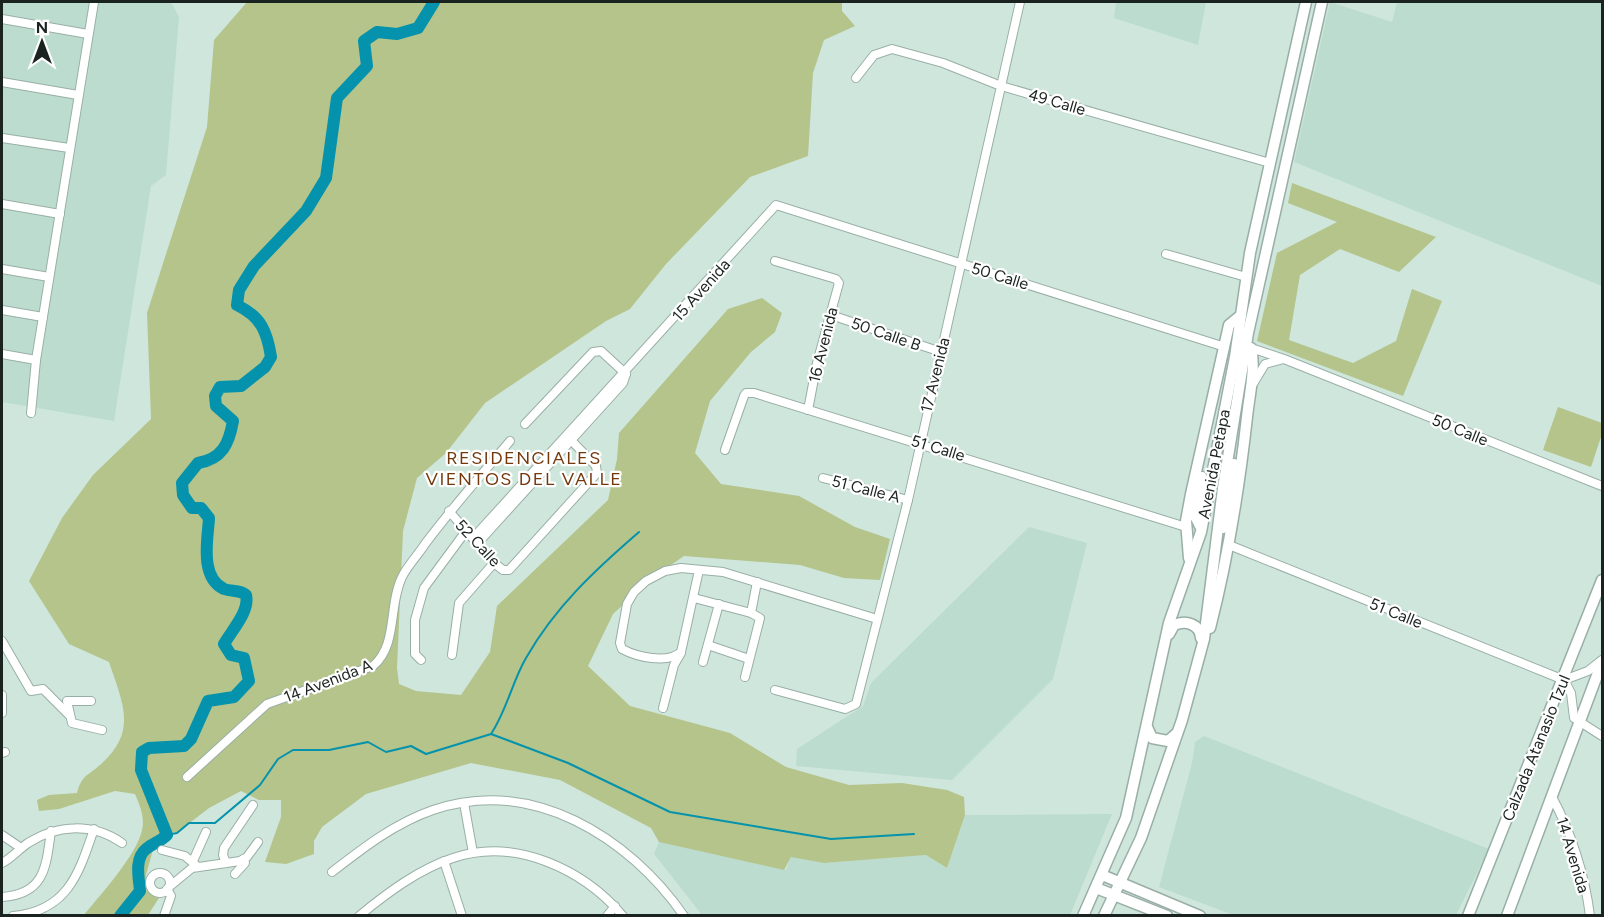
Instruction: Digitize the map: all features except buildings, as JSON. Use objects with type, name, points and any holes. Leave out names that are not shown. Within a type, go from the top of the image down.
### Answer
[{"type":"main road","name":"Avenida Petapa","points":[[1083,915],[1124,825],[1163,648],[1189,559],[1201,532],[1234,357],[1246,277],[1306,2]]},
{"type":"main road","name":"Avenida Petapa","points":[[1104,915],[1141,838],[1177,733],[1200,656],[1223,488],[1248,333],[1322,2]]},
{"type":"main road","points":[[1189,559],[1186,527],[1229,325],[1240,316]]},
{"type":"main road","points":[[1200,526],[1195,516],[1201,482],[1228,356],[1240,316]]},
{"type":"main road","points":[[1204,639],[1209,630],[1229,545],[1239,489],[1250,392],[1251,348],[1248,333]]},
{"type":"main road","points":[[1220,530],[1227,521],[1251,348]]},
{"type":"main road","name":"Calzada Atanasio Tzul","points":[[1468,915],[1564,680],[1602,580]]},
{"type":"main road","points":[[1163,648],[1174,625],[1188,623],[1201,631],[1200,656]]},
{"type":"main road","name":"Calzada Atanasio Tzul","points":[[1507,915],[1602,661]]},
{"type":"main road","points":[[1147,727],[1152,738],[1160,741],[1168,741],[1177,733]]},
{"type":"main road","points":[[1102,875],[1119,884],[1200,915]]},
{"type":"main road","points":[[1096,888],[1167,915]]},
{"type":"street","points":[[31,413],[36,360],[94,2]]},
{"type":"street","name":"17 Avenida","points":[[775,690],[841,708],[854,707],[908,500],[919,442],[963,264],[1020,2]]},
{"type":"street","points":[[2,19],[88,34]]},
{"type":"street","name":"49 Calle","points":[[856,78],[874,55],[892,49],[943,63],[1001,86],[1270,163]]},
{"type":"street","points":[[2,82],[78,95]]},
{"type":"street","points":[[2,138],[69,148]]},
{"type":"street","points":[[2,204],[60,214]]},
{"type":"street","name":"50 Calle","points":[[776,205],[1225,346]]},
{"type":"street","name":"15 Avenida","points":[[475,541],[622,383],[626,374],[776,205]]},
{"type":"street","points":[[1166,254],[1246,277]]},
{"type":"street","name":"16 Avenida","points":[[775,261],[838,281],[808,410]]},
{"type":"street","points":[[2,269],[50,277]]},
{"type":"street","points":[[2,310],[43,317]]},
{"type":"street","name":"50 Calle B","points":[[831,315],[941,352]]},
{"type":"street","name":"50 Calle","points":[[1251,348],[1284,359],[1602,486]]},
{"type":"street","points":[[525,424],[592,352],[601,351],[626,374]]},
{"type":"street","points":[[2,354],[36,360]]},
{"type":"street","points":[[1250,392],[1265,364],[1271,360],[1284,359]]},
{"type":"street","name":"51 Calle","points":[[725,450],[746,393],[754,393],[919,442],[1186,527]]},
{"type":"street","name":"52 Calle","points":[[449,511],[494,563],[503,570],[508,570],[597,473],[596,466],[569,438]]},
{"type":"street","name":"14 Avenida A","points":[[187,777],[267,704],[373,666],[380,660],[388,646],[396,589],[403,575],[449,511],[510,441]]},
{"type":"street","name":"51 Calle A","points":[[823,478],[908,500]]},
{"type":"street","points":[[421,660],[415,654],[418,604],[424,588],[466,531]]},
{"type":"street","name":"51 Calle","points":[[1229,545],[1564,680]]},
{"type":"street","points":[[452,655],[459,603],[494,563]]},
{"type":"street","points":[[681,652],[666,658],[633,654],[621,647],[627,604],[634,592],[646,581],[665,571],[681,568],[723,572],[877,619]]},
{"type":"street","points":[[663,708],[674,665],[681,652],[699,570]]},
{"type":"street","points":[[751,612],[757,582]]},
{"type":"street","points":[[694,598],[751,612],[760,618],[745,677]]},
{"type":"street","points":[[703,663],[719,604]]},
{"type":"street","points":[[2,641],[31,691],[43,689],[70,716]]},
{"type":"street","points":[[708,645],[749,659]]},
{"type":"street","points":[[1602,661],[1588,671],[1564,680],[1571,693],[1574,718],[1580,724],[1602,735]]},
{"type":"street","points":[[2,695],[2,713]]},
{"type":"street","points":[[91,701],[67,701],[73,724],[102,730]]},
{"type":"street","name":"14 Avenida","points":[[1552,796],[1578,860],[1590,915]]},
{"type":"street","points":[[332,872],[366,846],[397,827],[433,810],[464,803],[493,801],[543,807],[572,818],[624,849],[668,893],[684,915]]},
{"type":"street","points":[[464,803],[473,853]]},
{"type":"street","points":[[226,863],[223,855],[224,848],[253,805]]},
{"type":"street","points":[[13,915],[47,906],[63,896],[80,869],[94,828]]},
{"type":"street","points":[[2,863],[21,848],[51,831],[94,828],[122,843]]},
{"type":"street","points":[[2,897],[26,892],[36,884],[46,867],[51,831]]},
{"type":"street","points":[[164,915],[171,896],[168,888],[196,864],[206,832]]},
{"type":"street","points":[[2,836],[21,848]]},
{"type":"street","points":[[235,874],[258,842]]},
{"type":"street","points":[[162,850],[196,864],[215,867],[244,859]]},
{"type":"street","points":[[359,915],[400,885],[444,861],[473,853],[518,854],[552,863],[582,879],[623,915]]},
{"type":"street","points":[[444,861],[462,915]]},
{"type":"street","points":[[607,915],[615,906]]},
{"type":"shaded area","points":[[2,2],[171,2],[179,17],[166,175],[151,186],[114,421],[2,402]]},
{"type":"shaded area","points":[[1116,2],[1206,2],[1198,45],[1114,18]]},
{"type":"shaded area","points":[[1330,2],[1392,22],[1397,2],[1602,2],[1602,286],[1294,162]]},
{"type":"shaded area","points":[[1029,527],[1087,543],[1053,679],[952,780],[796,766],[797,749],[863,706],[871,683]]},
{"type":"shaded area","points":[[1204,736],[1489,849],[1456,915],[1233,915],[1159,887],[1192,763],[1195,742]]},
{"type":"shaded area","points":[[1112,814],[1070,915],[702,915],[654,854],[659,842],[786,870],[791,856],[824,863],[926,855],[947,868],[965,815]]},
{"type":"green space","points":[[247,2],[842,2],[842,11],[855,26],[824,40],[813,73],[808,156],[750,177],[666,264],[630,309],[606,321],[485,403],[446,453],[417,478],[403,531],[397,668],[399,684],[416,691],[461,695],[490,652],[497,606],[608,500],[617,459],[619,433],[728,309],[762,298],[782,313],[775,332],[751,352],[710,401],[695,453],[721,484],[799,496],[855,527],[890,539],[880,580],[844,578],[800,565],[684,556],[652,578],[613,614],[588,666],[630,706],[730,733],[786,767],[849,785],[902,783],[947,790],[964,797],[965,815],[947,868],[926,855],[824,863],[791,857],[784,870],[659,842],[651,828],[560,780],[471,763],[366,794],[322,827],[314,841],[314,854],[286,864],[265,862],[281,817],[281,800],[259,800],[241,791],[209,808],[178,832],[157,835],[146,875],[146,890],[159,898],[148,915],[84,915],[133,851],[142,830],[142,816],[135,794],[115,791],[59,809],[39,811],[37,800],[49,795],[77,793],[83,779],[112,753],[123,729],[124,717],[119,691],[109,662],[69,644],[29,581],[62,518],[93,475],[151,419],[147,313],[207,127],[214,40]]},
{"type":"green space","points":[[1292,183],[1436,237],[1399,272],[1340,249],[1300,275],[1289,340],[1353,363],[1396,341],[1412,289],[1442,301],[1403,396],[1257,341],[1277,253],[1337,222],[1288,203]]},
{"type":"green space","points":[[1558,407],[1602,423],[1602,434],[1591,467],[1543,450]]},
{"type":"waterway","points":[[120,916],[140,891],[138,869],[142,853],[167,835],[141,770],[142,752],[149,748],[184,746],[191,739],[208,701],[234,697],[249,681],[244,658],[231,655],[224,644],[243,614],[247,601],[246,595],[224,589],[211,576],[207,557],[209,518],[201,508],[192,508],[183,495],[182,483],[198,463],[219,454],[229,437],[233,421],[216,406],[215,396],[220,387],[241,386],[265,367],[271,357],[262,326],[252,315],[237,305],[239,290],[254,266],[306,211],[326,178],[337,98],[367,66],[364,41],[377,32],[397,34],[418,28],[434,2]]},
{"type":"waterway","points":[[491,734],[521,667],[550,622],[577,590],[639,532]]},
{"type":"waterway","points":[[167,835],[177,833],[189,823],[215,823],[260,785],[278,759],[293,750],[329,750],[368,742],[386,752],[411,746],[426,754],[491,734],[568,763],[670,812],[831,839],[914,834]]},
{"type":"district","name":"RESIDENCIALES VIENTOS DEL VALLE","points":[[524,468]]}]
